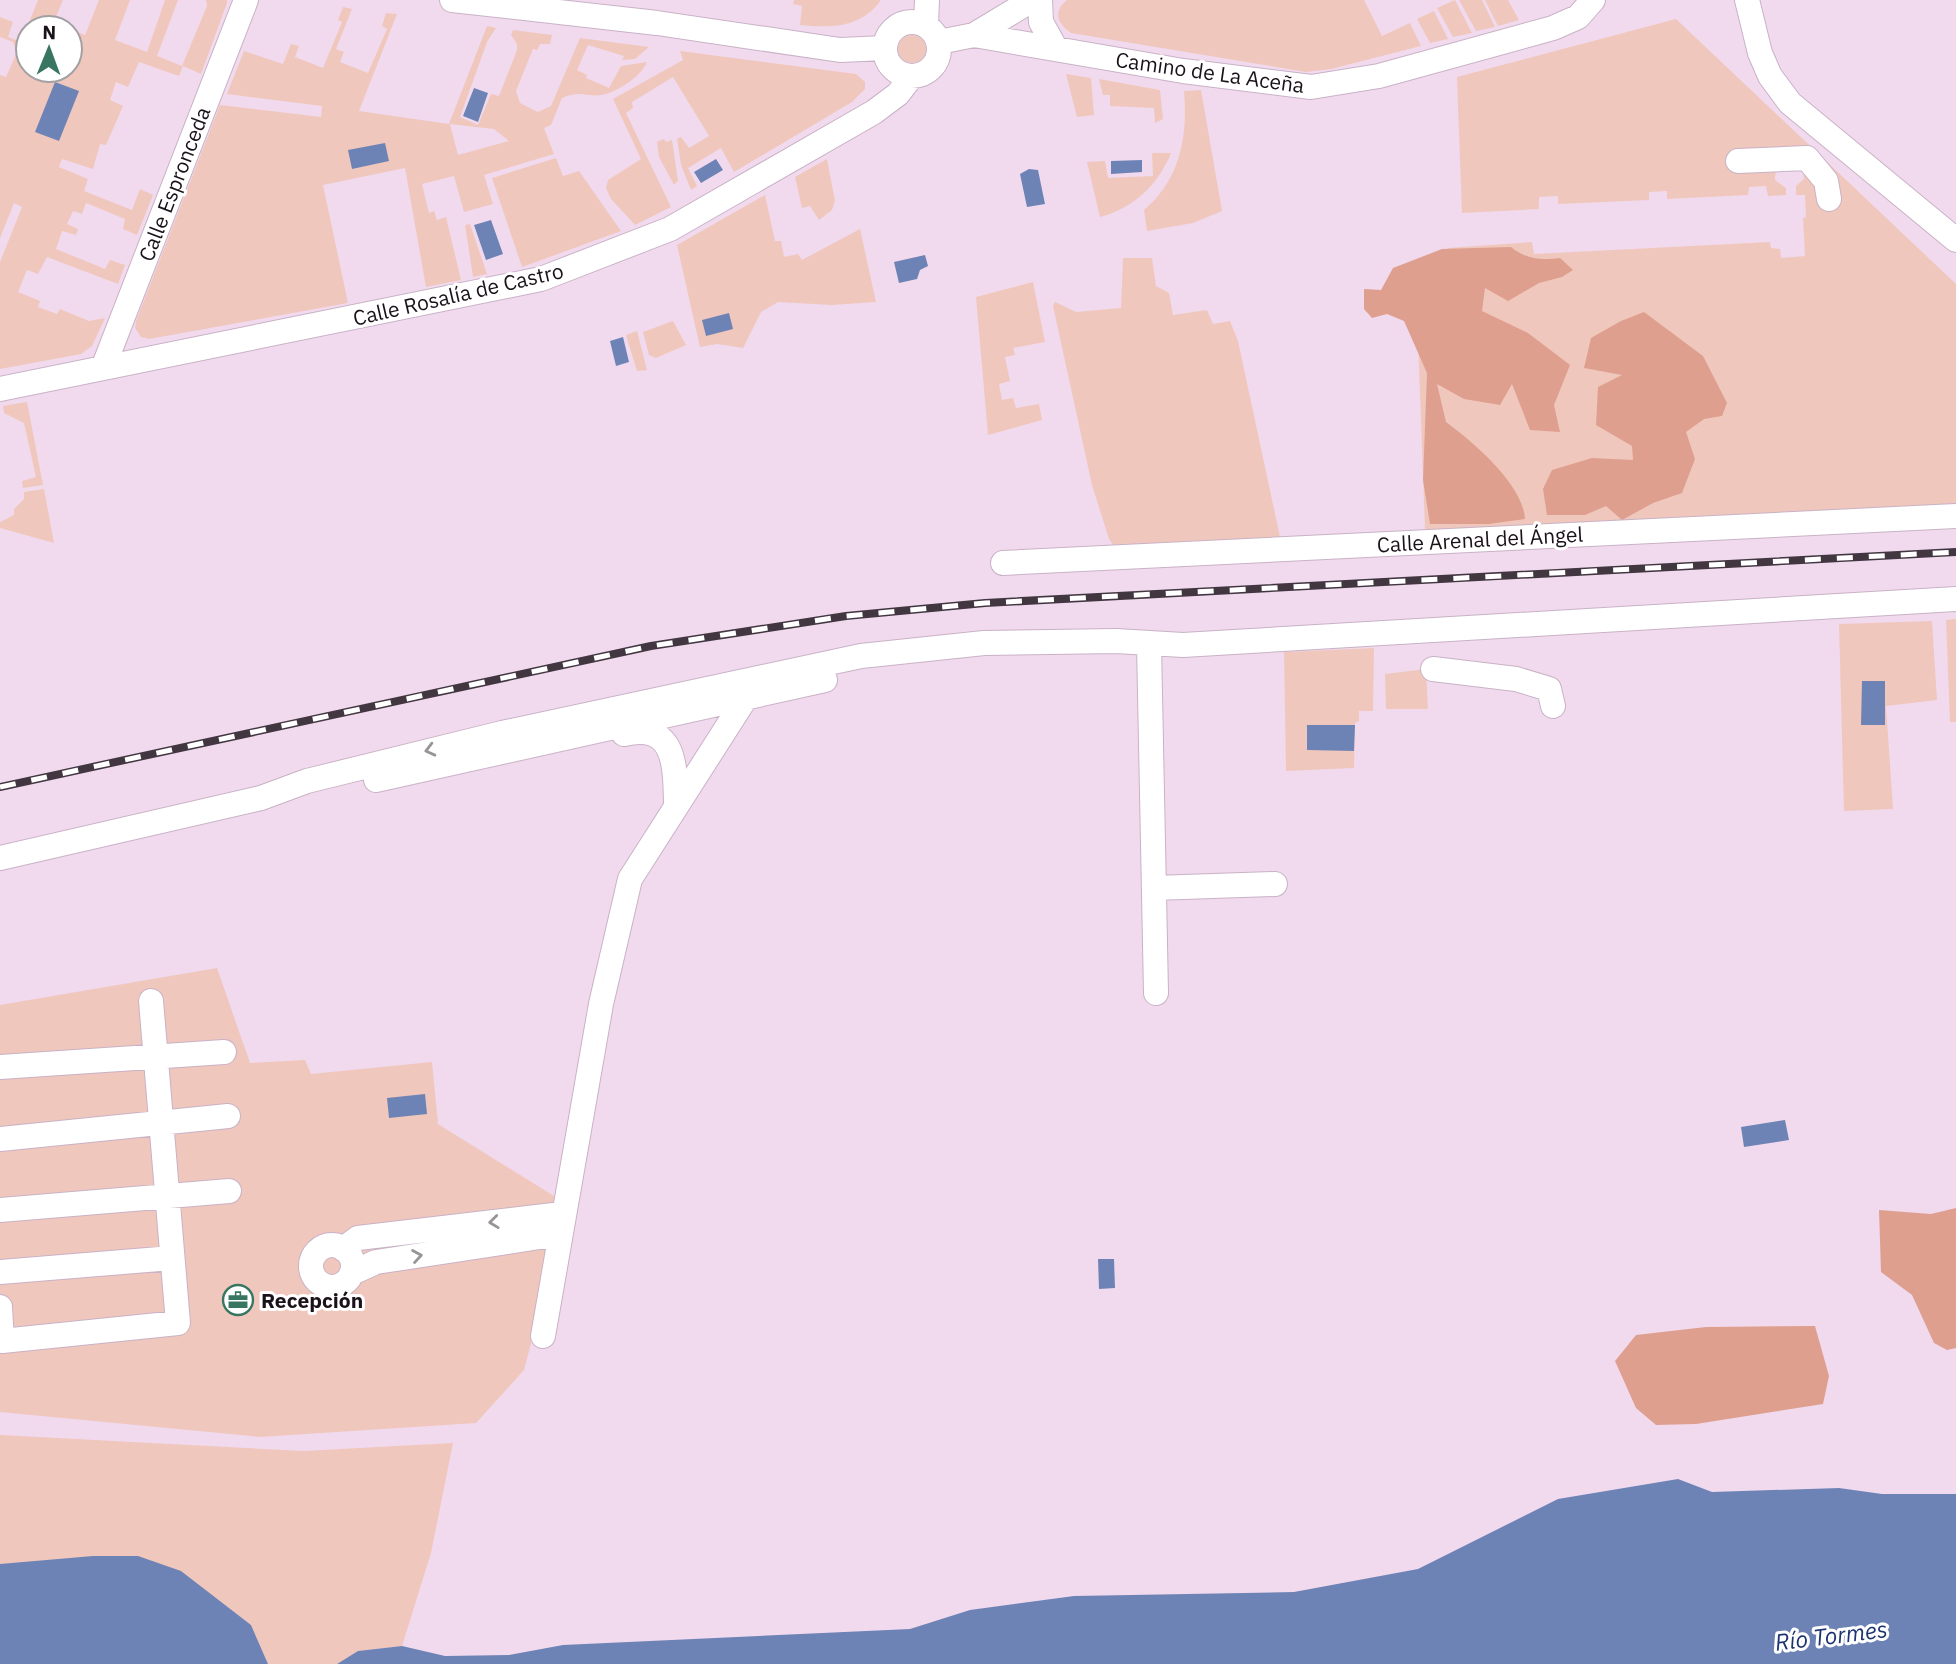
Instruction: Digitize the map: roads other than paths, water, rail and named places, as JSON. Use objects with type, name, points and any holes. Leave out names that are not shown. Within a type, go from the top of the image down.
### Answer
[{"type":"street","name":"Calle Espronceda","points":[[103,368],[246,0]]},
{"type":"street","points":[[452,0],[517,4],[840,50],[885,48]]},
{"type":"street","points":[[918,22],[938,59],[928,72],[911,76],[897,72],[888,62],[885,48],[887,38],[918,22],[927,0]]},
{"type":"street","points":[[974,35],[1032,0]]},
{"type":"street","points":[[1040,0],[1041,22],[1056,49]]},
{"type":"street","name":"Camino de La Aceña","points":[[918,22],[974,35],[1288,86],[1332,85],[1379,76],[1553,28],[1578,17],[1593,0]]},
{"type":"street","points":[[1747,0],[1760,53],[1770,76],[1790,103],[1956,240]]},
{"type":"street","name":"Calle Rosalía de Castro","points":[[0,389],[541,279],[670,229],[874,111],[898,94],[911,76]]},
{"type":"street","points":[[1738,161],[1807,158],[1826,181],[1829,199]]},
{"type":"street","name":"Calle Arenal del Ángel","points":[[1003,563],[1956,516]]},
{"type":"street","points":[[0,858],[261,799],[276,799],[861,656],[984,643],[1116,641],[1149,644],[1390,634],[1956,599]]},
{"type":"street","points":[[485,747],[682,712],[871,671],[935,661],[1118,651],[1149,644]]},
{"type":"street","points":[[1149,644],[1156,993]]},
{"type":"street","points":[[677,803],[675,763],[671,749],[682,712],[714,695],[840,667],[861,656]]},
{"type":"street","points":[[1433,669],[1517,679],[1549,689],[1553,706]]},
{"type":"street","points":[[543,1336],[560,1224],[601,1004],[630,879],[708,753],[745,699]]},
{"type":"street","points":[[682,712],[700,728],[708,753]]},
{"type":"street","points":[[485,747],[632,732],[651,734],[671,749]]},
{"type":"street","points":[[1154,888],[1275,884]]},
{"type":"street","points":[[0,1307],[2,1341],[178,1323],[151,1001]]},
{"type":"street","points":[[0,1068],[225,1052]]},
{"type":"street","points":[[0,1139],[228,1116]]},
{"type":"street","points":[[0,1210],[229,1191]]},
{"type":"street","points":[[343,1249],[358,1238],[560,1224]]},
{"type":"street","points":[[352,1273],[351,1259],[343,1249],[331,1245],[318,1250],[312,1261],[313,1275],[322,1285],[336,1287],[352,1273],[376,1262],[560,1224]]},
{"type":"street","points":[[0,1272],[172,1258]]},
{"type":"water","points":[[54,84],[79,91],[59,141],[35,132]]},
{"type":"water","points":[[474,88],[488,93],[478,122],[463,116]]},
{"type":"water","points":[[385,143],[389,161],[352,169],[348,150]]},
{"type":"water","points":[[716,159],[723,170],[701,183],[694,172]]},
{"type":"water","points":[[1142,160],[1142,172],[1111,174],[1111,161]]},
{"type":"water","points":[[1029,169],[1038,170],[1045,204],[1027,207],[1020,174]]},
{"type":"water","points":[[491,220],[503,254],[486,260],[474,225]]},
{"type":"water","points":[[925,255],[928,266],[920,270],[917,279],[899,283],[894,262]]},
{"type":"water","points":[[729,313],[733,329],[706,336],[702,320]]},
{"type":"water","points":[[623,337],[629,362],[616,366],[610,341]]},
{"type":"water","points":[[1862,681],[1885,681],[1885,725],[1861,725]]},
{"type":"water","points":[[1307,725],[1355,725],[1354,751],[1307,750]]},
{"type":"water","points":[[425,1094],[427,1114],[389,1118],[387,1098]]},
{"type":"water","points":[[1785,1120],[1789,1140],[1744,1147],[1741,1127]]},
{"type":"water","points":[[1098,1259],[1114,1259],[1115,1288],[1099,1289]]},
{"type":"water","name":"Río Tormes","points":[[1678,1479],[1712,1492],[1839,1488],[1882,1494],[1956,1494],[1956,1664],[337,1664],[358,1651],[402,1646],[445,1656],[509,1655],[563,1645],[910,1629],[970,1610],[1074,1596],[1294,1592],[1418,1569],[1558,1499]]},
{"type":"water","points":[[93,1556],[138,1556],[181,1571],[251,1625],[268,1664],[0,1664],[0,1564]]},
{"type":"railway","points":[[0,787],[651,646],[846,616],[985,603],[1956,552]]},
{"type":"place","name":"Recepción","points":[[238,1300]]}]
